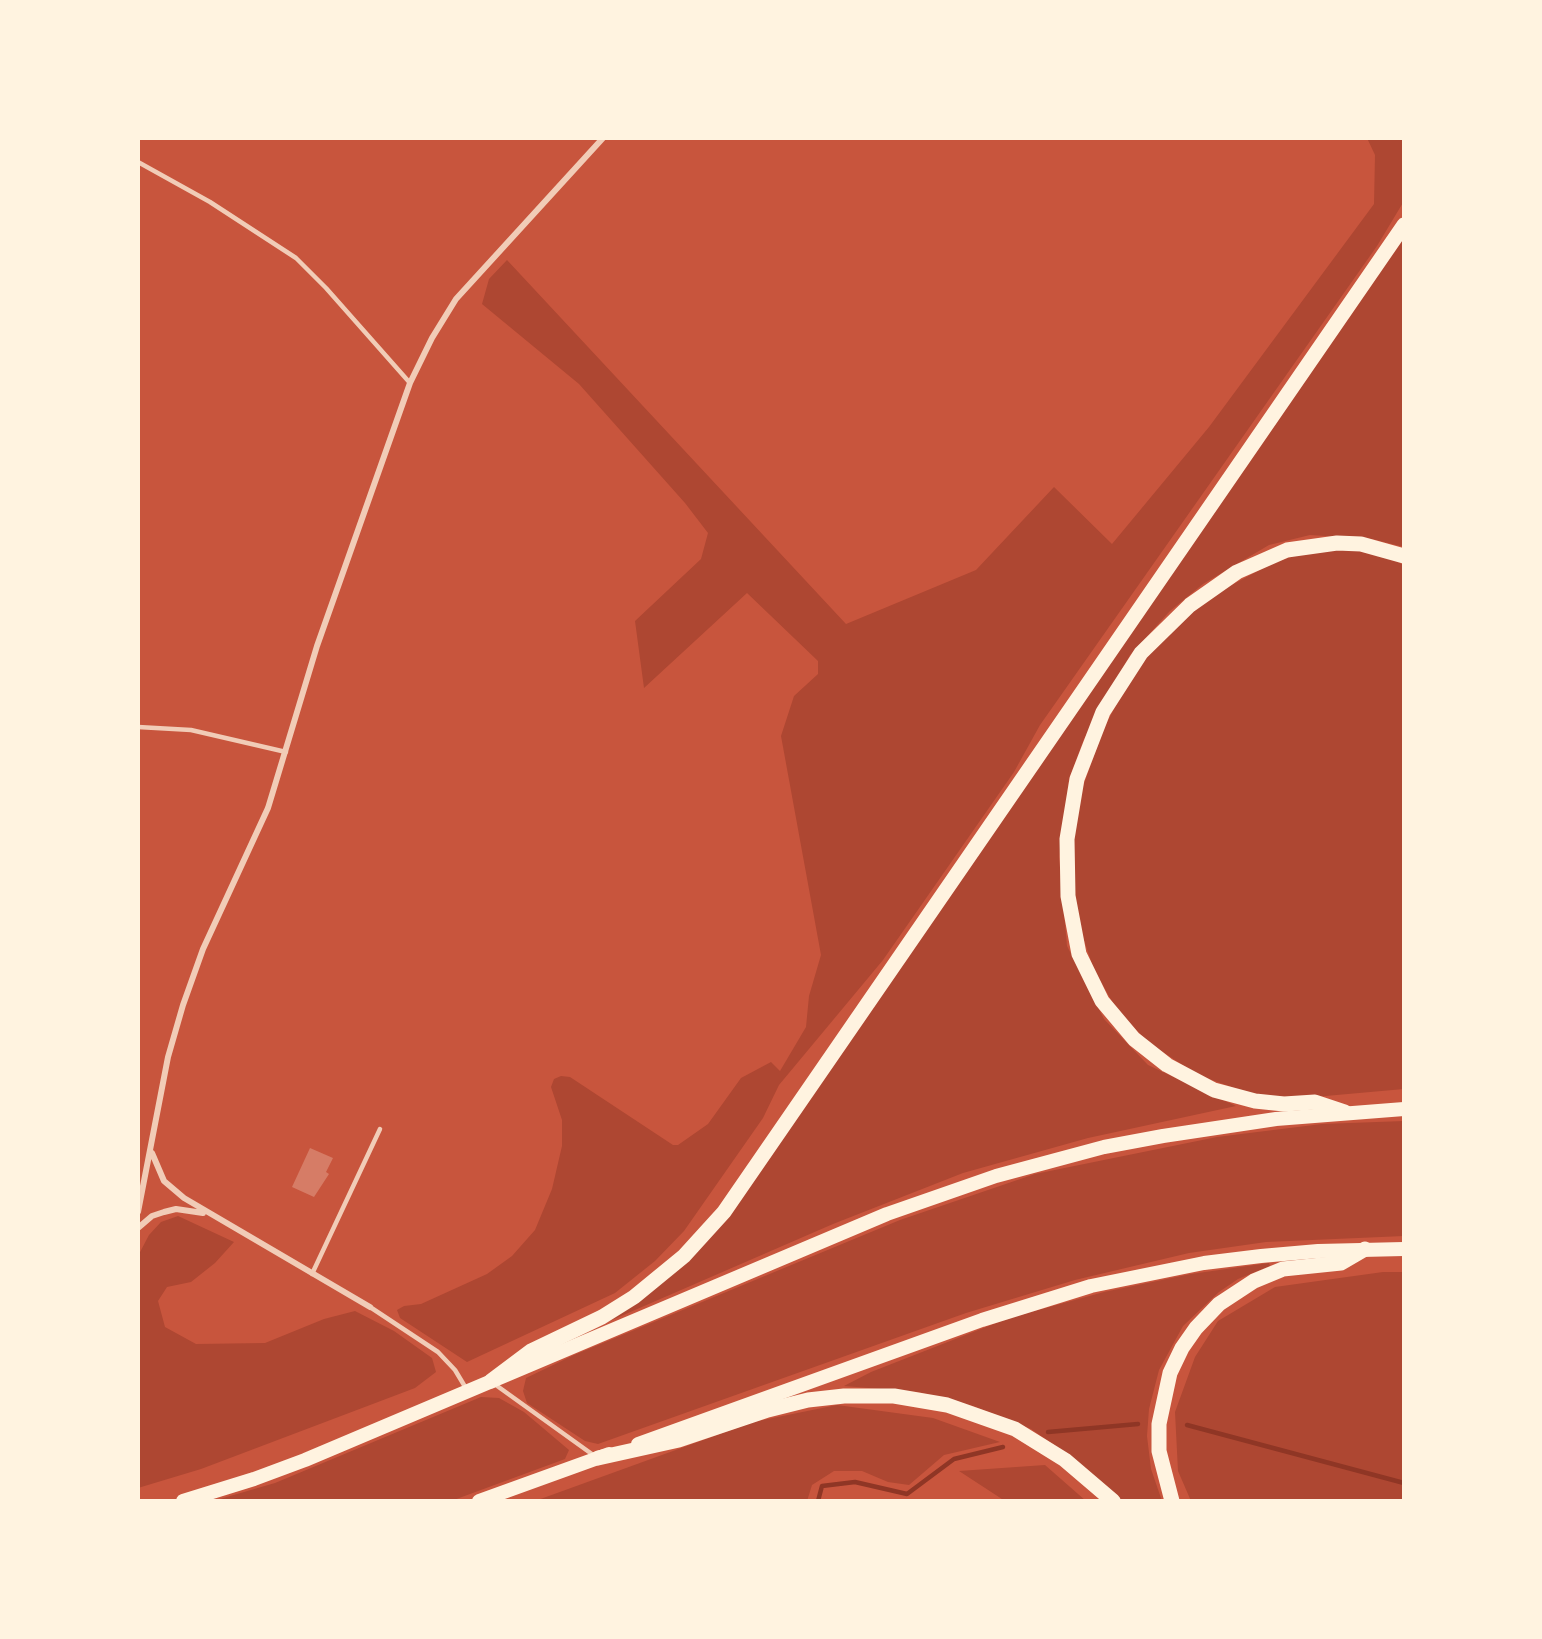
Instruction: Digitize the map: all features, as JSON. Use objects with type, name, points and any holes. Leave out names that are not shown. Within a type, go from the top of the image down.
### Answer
[{"type":"highway","points":[[491,1382],[531,1351],[602,1317],[634,1297],[684,1256],[724,1212],[1404,225]]},
{"type":"highway","points":[[1346,1112],[1315,1102],[1284,1104],[1255,1101],[1214,1090],[1167,1065],[1134,1039],[1102,1001],[1079,954],[1068,896],[1067,839],[1077,778],[1103,712],[1141,653],[1190,605],[1238,572],[1262,559],[1295,548],[1337,543],[1361,544],[1404,556]]},
{"type":"highway","points":[[183,1501],[295,1464],[887,1215],[996,1176],[1104,1147],[1163,1136],[1346,1112],[1404,1109]]},
{"type":"highway","points":[[1172,1501],[1159,1451],[1159,1424],[1170,1373],[1182,1348],[1196,1328],[1219,1304],[1254,1281],[1298,1266],[1341,1263],[1365,1249]]},
{"type":"highway","points":[[479,1501],[982,1320],[1091,1287],[1215,1262],[1272,1255],[1404,1249]]},
{"type":"highway","points":[[598,1458],[679,1440],[768,1410],[808,1400],[861,1395],[894,1396],[956,1407],[1015,1429],[1065,1461],[1113,1501]]},
{"type":"street","points":[[138,1212],[168,1057],[183,1005],[203,949],[268,808],[318,646],[410,383],[432,338],[456,299],[603,138]]},
{"type":"street","points":[[151,1147],[158,1172],[164,1181],[209,1214],[370,1307]]},
{"type":"street","points":[[138,1228],[152,1216],[176,1209],[209,1214]]},
{"type":"lane","points":[[138,162],[210,202],[296,258],[326,288],[410,383]]},
{"type":"lane","points":[[138,727],[191,730],[286,752]]},
{"type":"lane","points":[[312,1274],[380,1129]]},
{"type":"lane","points":[[370,1307],[438,1352],[468,1391]]},
{"type":"lane","points":[[491,1382],[598,1458]]},
{"type":"shaded area","points":[[1367,138],[1404,138],[1404,201],[1377,246],[1040,725],[1014,772],[883,960],[779,1085],[763,1118],[684,1231],[655,1261],[615,1293],[467,1362],[400,1318],[397,1310],[404,1306],[421,1304],[487,1274],[512,1256],[535,1230],[552,1189],[562,1146],[562,1120],[551,1087],[554,1079],[561,1076],[570,1077],[673,1145],[678,1145],[708,1124],[741,1078],[771,1062],[780,1071],[806,1027],[809,996],[821,955],[781,736],[794,696],[818,674],[818,661],[747,593],[644,688],[635,621],[701,559],[708,533],[685,503],[579,384],[482,304],[489,279],[507,260],[846,624],[976,570],[1054,487],[1112,544],[1209,427],[1374,204],[1375,155]]},
{"type":"shaded area","points":[[1404,235],[1404,547],[1372,539],[1310,535],[1269,545],[1203,584],[1170,611],[1130,655],[1084,739],[1069,779],[1059,857],[1067,946],[1104,1019],[1148,1065],[1236,1106],[1088,1138],[963,1173],[833,1224],[605,1323],[696,1251]]},
{"type":"shaded area","points":[[1339,547],[1385,556],[1404,565],[1404,1089],[1303,1098],[1254,1095],[1198,1075],[1149,1043],[1117,1010],[1094,970],[1077,919],[1072,871],[1074,836],[1081,792],[1104,728],[1131,677],[1167,632],[1209,597],[1273,563],[1306,552]]},
{"type":"shaded area","points":[[1404,1121],[1404,1236],[1266,1242],[1189,1253],[1075,1280],[966,1313],[598,1444],[585,1441],[527,1403],[523,1391],[526,1378],[574,1355],[900,1220],[1035,1174],[1217,1137],[1322,1124]]},
{"type":"shaded area","points":[[178,1216],[234,1242],[215,1263],[191,1282],[167,1287],[158,1301],[165,1327],[196,1344],[265,1343],[324,1319],[355,1311],[394,1331],[432,1358],[436,1372],[415,1388],[201,1469],[138,1488],[138,1256],[149,1235],[161,1222]]},
{"type":"shaded area","points":[[1269,1263],[1270,1266],[1238,1279],[1219,1292],[1183,1326],[1159,1370],[1149,1409],[1147,1436],[1151,1469],[1162,1501],[1123,1501],[1073,1458],[1031,1429],[973,1406],[918,1392],[844,1386],[871,1372],[1009,1318],[1104,1292],[1191,1274]]},
{"type":"shaded area","points":[[1383,1272],[1404,1272],[1404,1501],[1191,1501],[1178,1471],[1175,1412],[1195,1357],[1218,1321],[1275,1287]]},
{"type":"shaded area","points":[[481,1397],[499,1398],[524,1412],[569,1450],[565,1459],[451,1501],[213,1501],[275,1483]]},
{"type":"shaded area","points":[[837,1405],[933,1418],[1000,1442],[944,1455],[909,1485],[888,1482],[862,1471],[834,1471],[812,1485],[807,1501],[535,1501],[753,1422]]},
{"type":"shaded area","points":[[1045,1465],[1086,1501],[1005,1501],[959,1471]]},
{"type":"building","points":[[310,1148],[333,1158],[326,1172],[329,1174],[314,1197],[292,1187]]},
{"type":"waterway","points":[[1048,1432],[1138,1424]]},
{"type":"waterway","points":[[1187,1425],[1404,1483]]},
{"type":"waterway","points":[[818,1501],[822,1486],[855,1482],[907,1494],[954,1459],[1003,1447]]}]
